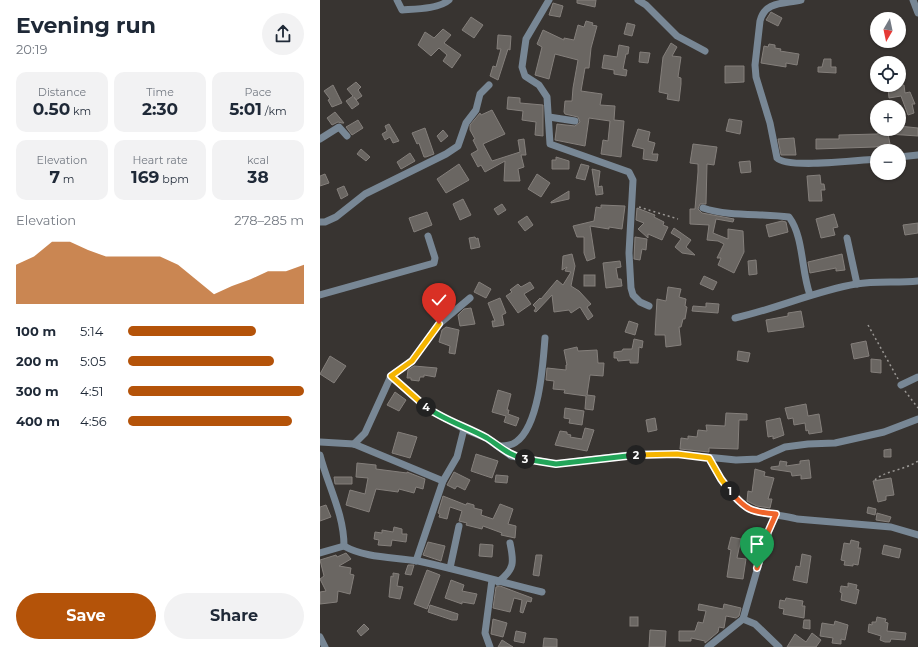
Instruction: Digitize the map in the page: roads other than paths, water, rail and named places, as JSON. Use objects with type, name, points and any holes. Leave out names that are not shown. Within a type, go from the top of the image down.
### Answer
[{"type":"street","points":[[397,0],[402,10],[432,6],[446,3],[449,0]]},
{"type":"street","points":[[549,0],[526,39],[522,67],[525,76],[539,85],[547,97],[550,144],[629,172],[633,180],[629,253],[631,288],[633,295],[640,302],[650,306]]},
{"type":"street","points":[[638,0],[646,5],[677,36],[705,51]]},
{"type":"street","points":[[801,0],[772,5],[766,8],[760,21],[755,65],[756,77],[770,123],[777,158],[784,162],[810,163],[870,159]]},
{"type":"street","points":[[913,0],[918,13]]},
{"type":"street","points":[[320,222],[325,222],[336,218],[365,194],[446,154],[458,146],[466,123],[476,110],[480,94],[489,85]]},
{"type":"street","points":[[549,117],[575,121]]},
{"type":"street","points":[[320,139],[339,128],[347,136]]},
{"type":"street","points":[[906,156],[918,155]]},
{"type":"street","points":[[702,208],[730,213],[764,214],[789,217],[798,234],[806,286],[810,295]]},
{"type":"street","points":[[320,295],[434,262],[435,258],[428,236]]},
{"type":"street","points":[[847,238],[857,284]]},
{"type":"street","points":[[735,318],[810,295],[857,284],[918,281]]},
{"type":"street","points":[[354,444],[365,433],[391,376],[412,361],[439,324],[470,298]]},
{"type":"street","points":[[498,446],[515,443],[523,435],[530,420],[539,384],[545,338]]},
{"type":"street","points":[[391,376],[427,408],[464,429],[486,438],[511,456],[556,464],[637,454],[677,454],[736,460],[758,459],[785,448],[808,444],[835,443],[884,432],[918,418]]},
{"type":"street","points":[[901,385],[918,377]]},
{"type":"street","points":[[416,561],[443,481],[457,457],[464,429]]},
{"type":"street","points":[[320,442],[354,444],[443,481]]},
{"type":"street","points":[[320,455],[344,530],[344,546]]},
{"type":"street","points":[[709,458],[721,479],[742,506],[754,511],[797,519],[891,527],[918,535]]},
{"type":"street","points":[[708,647],[743,619],[768,532],[776,514]]},
{"type":"street","points":[[450,568],[459,526]]},
{"type":"street","points":[[495,581],[506,576],[513,564],[510,543]]},
{"type":"street","points":[[320,553],[344,546],[355,552],[416,561],[450,568],[495,581],[542,592]]},
{"type":"street","points":[[490,647],[486,633],[495,581]]},
{"type":"street","points":[[743,619],[755,624],[779,647]]},
{"type":"street","points":[[320,637],[325,647]]}]
